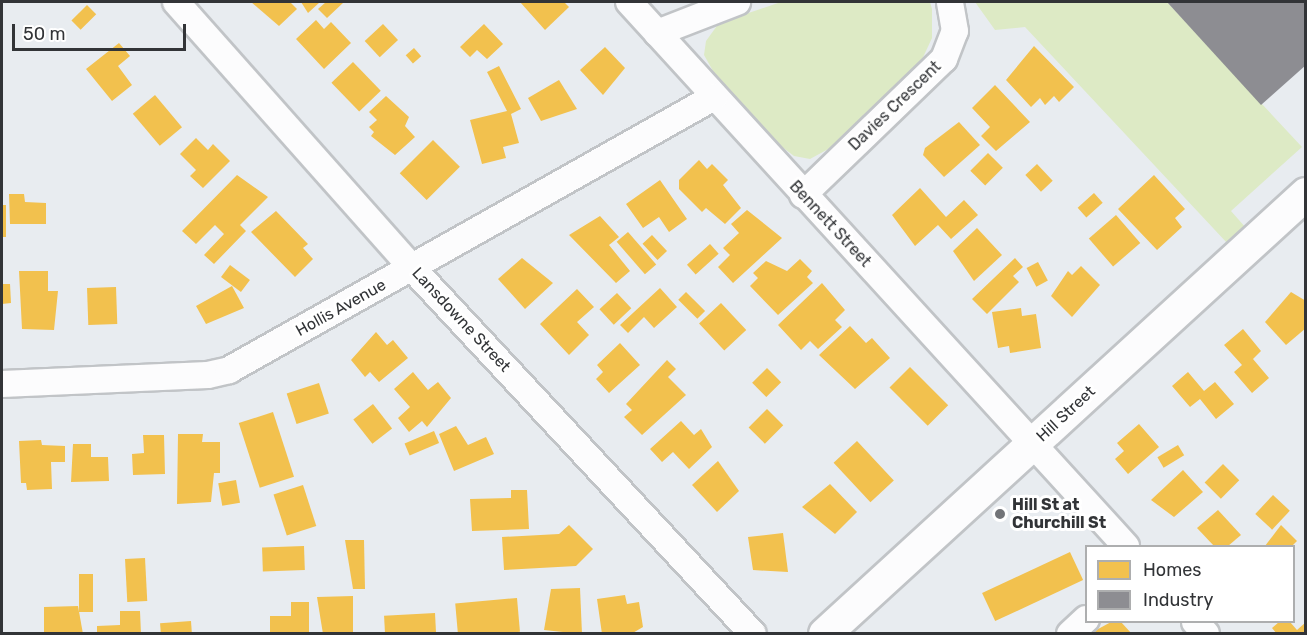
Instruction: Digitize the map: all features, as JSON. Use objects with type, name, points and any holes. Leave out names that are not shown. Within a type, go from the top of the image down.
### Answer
[{"type":"street","name":"Lansdowne Street","points":[[176,2],[412,268],[753,633]]},
{"type":"street","name":"Bennett Street","points":[[628,2],[1125,545]]},
{"type":"street","points":[[657,33],[737,2]]},
{"type":"street","name":"Davies Crescent","points":[[803,195],[944,59],[955,31],[950,2]]},
{"type":"street","name":"Hollis Avenue","points":[[2,384],[208,375],[228,370],[714,97]]},
{"type":"street","name":"Hill Street","points":[[825,633],[1305,194]]},
{"type":"street","points":[[1070,633],[1085,620]]},
{"type":"green space","points":[[781,2],[930,2],[932,9],[932,38],[919,66],[843,141],[810,159],[794,156],[774,141],[717,78],[704,55],[706,41],[719,23]]},
{"type":"green space","points":[[975,2],[1167,2],[1302,147],[1231,211],[1246,228],[1228,244],[1025,27],[995,30]]},
{"type":"building: Homes","points":[[251,2],[290,2],[297,9],[279,26]]},
{"type":"building: Homes","points":[[301,2],[320,2],[308,13]]},
{"type":"building: Homes","points":[[326,2],[344,2],[327,18],[318,9]]},
{"type":"building: Homes","points":[[520,2],[564,2],[569,7],[545,30]]},
{"type":"building: Homes","points":[[87,5],[96,14],[81,30],[71,21]]},
{"type":"building: Homes","points":[[316,20],[324,29],[331,22],[351,43],[324,69],[296,39]]},
{"type":"building: Homes","points":[[383,24],[398,40],[380,57],[365,41]]},
{"type":"building: Homes","points":[[484,24],[503,44],[487,59],[477,50],[470,57],[460,47]]},
{"type":"building: Homes","points":[[119,43],[130,56],[118,66],[132,85],[112,101],[86,69]]},
{"type":"building: Homes","points":[[1034,46],[1074,87],[1059,102],[1054,96],[1045,105],[1040,98],[1031,107],[1006,80]]},
{"type":"building: Homes","points":[[605,47],[625,68],[603,95],[580,70]]},
{"type":"building: Homes","points":[[414,48],[421,56],[413,64],[406,55]]},
{"type":"building: Homes","points":[[353,62],[381,91],[359,112],[331,83]]},
{"type":"building: Homes","points":[[499,66],[521,109],[511,114],[519,143],[503,147],[506,158],[482,164],[470,120],[507,111],[487,72]]},
{"type":"building: Homes","points":[[559,80],[577,109],[541,121],[528,98]]},
{"type":"building: Homes","points":[[995,85],[1030,122],[996,151],[981,136],[990,127],[972,108]]},
{"type":"building: Homes","points":[[155,95],[182,127],[160,146],[133,114]]},
{"type":"building: Homes","points":[[386,96],[409,117],[405,126],[415,137],[395,155],[371,136],[374,132],[369,127],[377,120],[369,112]]},
{"type":"building: Homes","points":[[959,122],[980,145],[944,177],[923,155],[925,148]]},
{"type":"building: Homes","points":[[196,138],[208,150],[213,144],[230,161],[203,188],[190,176],[196,170],[180,154]]},
{"type":"building: Homes","points":[[433,140],[460,167],[427,200],[400,173]]},
{"type":"building: Homes","points":[[988,153],[1003,168],[985,186],[970,171]]},
{"type":"building: Homes","points":[[699,160],[707,169],[712,164],[728,180],[723,185],[741,208],[725,224],[706,208],[702,212],[679,189],[679,180]]},
{"type":"building: Homes","points":[[1037,164],[1053,181],[1041,192],[1025,175]]},
{"type":"building: Homes","points":[[237,175],[268,197],[240,225],[246,231],[214,264],[204,255],[224,234],[215,225],[196,244],[182,231]]},
{"type":"building: Homes","points":[[1154,175],[1185,209],[1175,218],[1182,227],[1157,250],[1118,209]]},
{"type":"building: Homes","points":[[660,180],[687,219],[669,232],[659,217],[643,228],[626,204]]},
{"type":"building: Homes","points":[[920,188],[946,217],[964,200],[978,215],[951,239],[938,225],[915,246],[892,215]]},
{"type":"building: Homes","points":[[1094,193],[1103,203],[1086,217],[1078,208]]},
{"type":"building: Homes","points":[[9,194],[24,194],[25,202],[46,203],[46,224],[10,224]]},
{"type":"building: Homes","points":[[2,205],[6,205],[6,237],[2,237]]},
{"type":"building: Homes","points":[[747,210],[782,238],[733,283],[718,267],[730,255],[723,248],[739,233],[731,224]]},
{"type":"building: Homes","points":[[276,211],[308,244],[303,248],[313,259],[295,277],[251,232]]},
{"type":"building: Homes","points":[[1116,215],[1140,243],[1113,267],[1089,239]]},
{"type":"building: Homes","points":[[600,216],[619,237],[609,245],[630,271],[616,283],[569,235]]},
{"type":"building: Homes","points":[[977,228],[1002,255],[974,281],[953,251]]},
{"type":"building: Homes","points":[[628,232],[656,264],[645,274],[617,242]]},
{"type":"building: Homes","points":[[652,235],[667,251],[657,260],[642,244]]},
{"type":"building: Homes","points":[[710,244],[719,254],[696,274],[687,265]]},
{"type":"building: Homes","points":[[522,258],[553,283],[525,309],[498,279]]},
{"type":"building: Homes","points":[[1015,258],[1023,267],[1013,276],[1019,282],[987,314],[972,299]]},
{"type":"building: Homes","points":[[800,259],[812,271],[807,277],[813,283],[778,315],[750,286],[758,278],[753,273],[766,261],[787,271]]},
{"type":"building: Homes","points":[[1038,262],[1048,281],[1036,287],[1027,268]]},
{"type":"building: Homes","points":[[230,265],[250,280],[241,292],[221,277]]},
{"type":"building: Homes","points":[[1081,266],[1100,285],[1072,317],[1051,296],[1068,271],[1072,275]]},
{"type":"building: Homes","points":[[19,271],[48,271],[48,291],[58,291],[54,330],[22,329]]},
{"type":"building: Homes","points":[[822,283],[845,310],[835,320],[842,327],[818,349],[810,341],[801,350],[778,325]]},
{"type":"building: Homes","points":[[2,284],[10,284],[11,303],[2,304]]},
{"type":"building: Homes","points":[[232,286],[244,308],[206,324],[196,306]]},
{"type":"building: Homes","points":[[116,287],[117,324],[88,325],[87,288]]},
{"type":"building: Homes","points":[[660,288],[677,307],[654,328],[644,317],[628,333],[620,325]]},
{"type":"building: Homes","points":[[577,289],[594,307],[577,322],[589,335],[569,355],[540,324]]},
{"type":"building: Homes","points":[[686,292],[705,311],[697,319],[678,300]]},
{"type":"building: Homes","points":[[1291,292],[1306,301],[1306,328],[1286,345],[1265,322]]},
{"type":"building: Homes","points":[[617,293],[631,308],[614,325],[599,309]]},
{"type":"building: Homes","points":[[721,303],[746,330],[724,351],[699,323]]},
{"type":"building: Homes","points":[[1021,308],[1022,316],[1036,314],[1041,348],[1010,353],[1009,346],[998,348],[992,312]]},
{"type":"building: Homes","points":[[850,326],[866,343],[872,338],[890,358],[855,389],[819,355]]},
{"type":"building: Homes","points":[[1243,329],[1261,351],[1253,359],[1269,378],[1252,393],[1234,372],[1242,365],[1224,345]]},
{"type":"building: Homes","points":[[376,332],[387,345],[393,340],[408,358],[379,382],[370,372],[365,377],[351,360]]},
{"type":"building: Homes","points":[[620,343],[640,365],[609,393],[596,379],[603,372],[597,365]]},
{"type":"building: Homes","points":[[667,360],[676,369],[668,377],[686,395],[642,435],[624,417],[632,410],[626,404]]},
{"type":"building: Homes","points":[[910,367],[948,405],[928,426],[889,388]]},
{"type":"building: Homes","points":[[767,368],[781,382],[766,397],[752,383]]},
{"type":"building: Homes","points":[[413,372],[428,390],[438,382],[451,398],[427,427],[422,421],[409,432],[398,418],[410,407],[394,389]]},
{"type":"building: Homes","points":[[1188,372],[1204,391],[1215,382],[1234,404],[1216,419],[1200,399],[1190,407],[1172,386]]},
{"type":"building: Homes","points":[[319,383],[329,413],[297,424],[287,394]]},
{"type":"building: Homes","points":[[373,404],[392,428],[372,444],[353,419]]},
{"type":"building: Homes","points":[[767,409],[783,425],[765,444],[749,427]]},
{"type":"building: Homes","points":[[273,412],[294,477],[260,488],[239,423]]},
{"type":"building: Homes","points":[[681,421],[694,435],[701,429],[712,447],[689,469],[673,452],[662,462],[650,449]]},
{"type":"building: Homes","points":[[1139,424],[1159,447],[1128,474],[1115,459],[1124,451],[1117,443]]},
{"type":"building: Homes","points":[[456,426],[468,445],[486,437],[494,454],[454,471],[439,434]]},
{"type":"building: Homes","points":[[434,431],[439,443],[410,455],[405,444]]},
{"type":"building: Homes","points":[[178,434],[203,434],[202,442],[220,442],[220,473],[214,473],[211,502],[177,504]]},
{"type":"building: Homes","points":[[143,435],[164,435],[165,474],[133,475],[132,454],[144,453]]},
{"type":"building: Homes","points":[[41,440],[42,445],[65,446],[65,462],[51,462],[52,489],[27,490],[26,483],[21,483],[19,441]]},
{"type":"building: Homes","points":[[857,441],[894,480],[870,502],[834,463]]},
{"type":"building: Homes","points":[[73,444],[91,444],[91,457],[108,457],[109,481],[71,482]]},
{"type":"building: Homes","points":[[1178,445],[1184,455],[1164,468],[1157,457]]},
{"type":"building: Homes","points":[[718,461],[739,491],[717,512],[692,485]]},
{"type":"building: Homes","points":[[1223,464],[1239,480],[1221,499],[1205,482]]},
{"type":"building: Homes","points":[[1183,470],[1203,492],[1174,517],[1151,500]]},
{"type":"building: Homes","points":[[236,480],[240,503],[222,506],[218,483]]},
{"type":"building: Homes","points":[[830,484],[857,512],[835,534],[802,507]]},
{"type":"building: Homes","points":[[303,485],[316,526],[287,535],[274,495]]},
{"type":"building: Homes","points":[[511,490],[527,490],[529,529],[472,531],[470,499],[511,498]]},
{"type":"building: Homes","points":[[1273,495],[1290,511],[1272,530],[1255,514]]},
{"type":"building: Homes","points":[[1218,510],[1241,535],[1229,545],[1213,545],[1197,528]]},
{"type":"building: Homes","points":[[569,525],[593,549],[576,566],[504,570],[502,537],[559,534]]},
{"type":"building: Homes","points":[[1281,525],[1297,541],[1293,545],[1266,545]]},
{"type":"building: Homes","points":[[783,533],[788,572],[753,570],[748,537]]},
{"type":"building: Homes","points":[[345,540],[364,540],[365,589],[353,589]]},
{"type":"building: Homes","points":[[304,546],[305,570],[263,571],[262,547]]},
{"type":"building: Homes","points":[[1070,552],[1083,580],[995,621],[982,593]]},
{"type":"building: Homes","points":[[145,558],[147,601],[127,602],[125,559]]},
{"type":"building: Homes","points":[[79,574],[93,574],[93,612],[79,612]]},
{"type":"building: Homes","points":[[580,588],[582,634],[544,630],[551,589]]},
{"type":"building: Homes","points":[[625,595],[627,604],[639,602],[643,627],[631,634],[602,634],[597,599]]},
{"type":"building: Homes","points":[[353,596],[353,634],[323,634],[317,597]]},
{"type":"building: Homes","points":[[517,598],[520,632],[458,634],[455,603]]},
{"type":"building: Homes","points":[[291,602],[309,602],[309,634],[270,634],[270,616],[291,616]]},
{"type":"building: Homes","points":[[78,606],[83,634],[44,634],[44,607]]},
{"type":"building: Homes","points":[[120,611],[140,611],[141,634],[97,634],[97,626],[120,625]]},
{"type":"building: Homes","points":[[435,613],[436,634],[385,634],[384,616]]},
{"type":"building: Homes","points":[[191,621],[192,634],[161,634],[160,623]]},
{"type":"building: Homes","points":[[1306,622],[1306,634],[1277,634],[1272,628],[1278,623],[1291,623],[1297,630]]},
{"type":"building: Homes","points":[[1109,623],[1122,623],[1132,634],[1089,634]]},
{"type":"building: Industry","points":[[1167,2],[1306,2],[1306,65],[1261,105]]},
{"type":"place","name":"Hill St at Churchill St","points":[[1000,514]]}]
